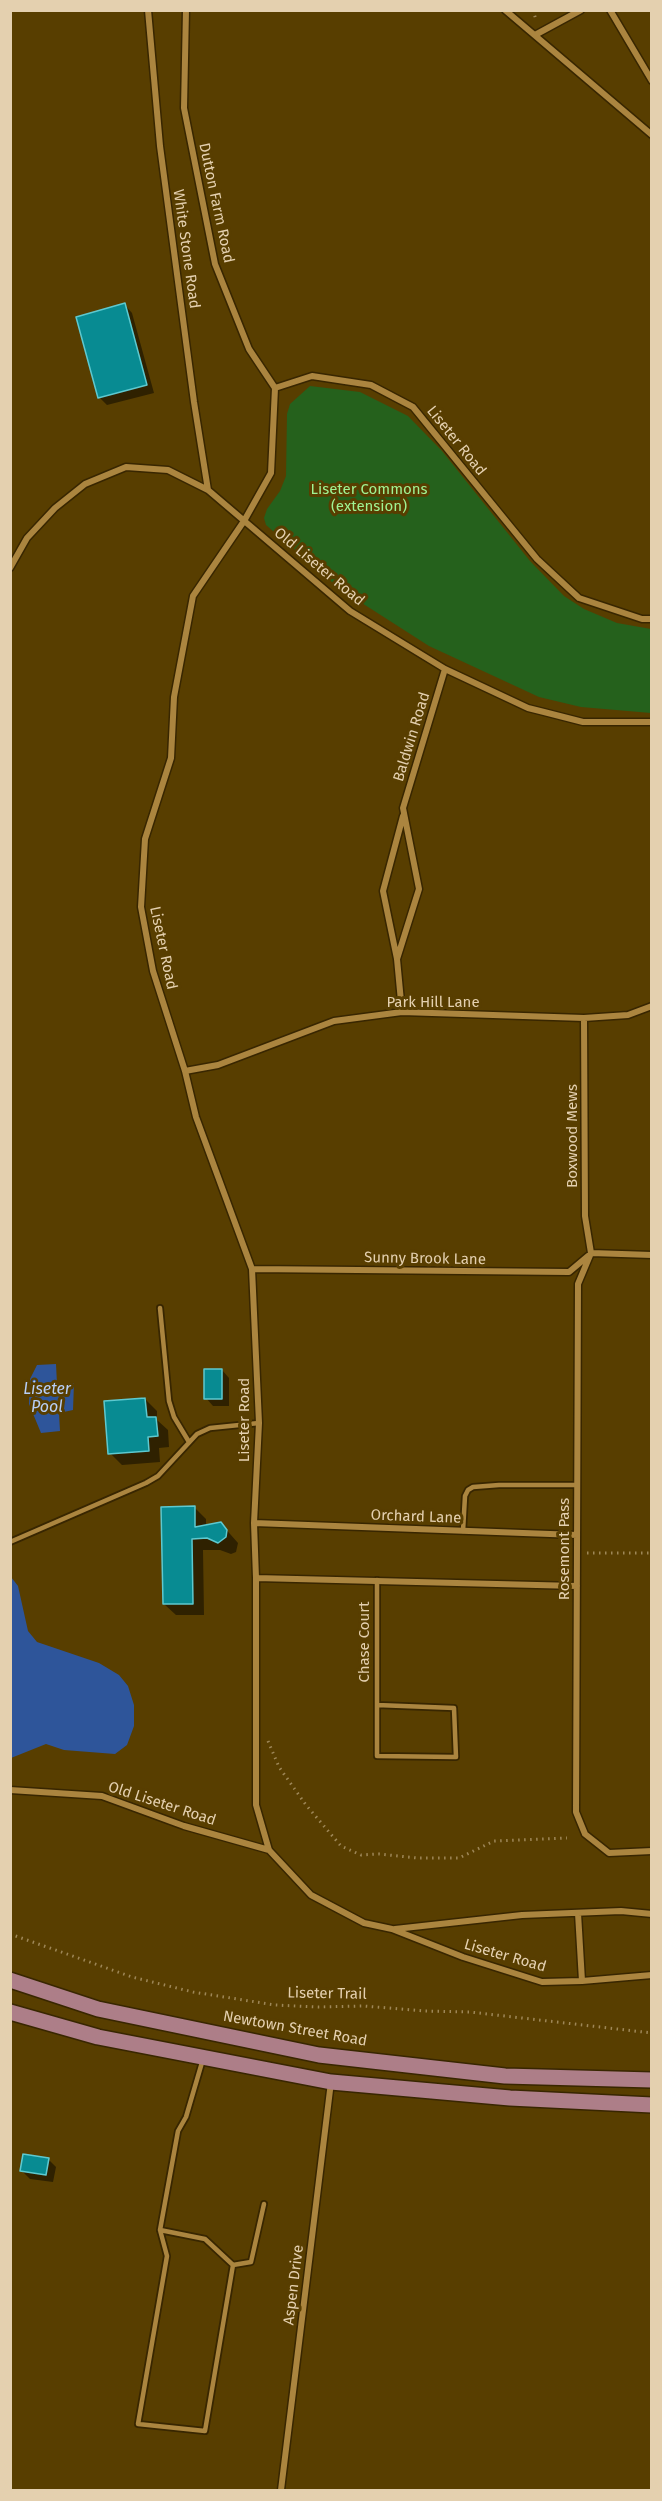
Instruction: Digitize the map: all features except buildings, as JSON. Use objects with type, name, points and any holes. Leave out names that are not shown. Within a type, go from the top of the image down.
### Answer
[{"type":"main road","name":"Newtown Street Road","points":[[10,1980],[98,2009],[320,2055],[505,2076],[651,2080]]},
{"type":"main road","points":[[10,2012],[98,2037],[331,2082],[510,2098],[651,2104]]},
{"type":"street","name":"White Stone Road","points":[[148,10],[160,146],[208,490]]},
{"type":"street","name":"Dutton Farm Road","points":[[186,10],[184,108],[215,264],[249,349],[275,388]]},
{"type":"street","points":[[505,10],[651,135]]},
{"type":"street","points":[[535,35],[581,10]]},
{"type":"street","points":[[610,10],[651,81]]},
{"type":"street","name":"Liseter Road","points":[[651,619],[642,619],[579,598],[537,559],[413,407],[371,386],[312,376],[275,388],[271,473],[244,521],[193,596],[174,697],[171,758],[145,839],[141,907],[153,971],[185,1071],[196,1117],[252,1269],[259,1423],[254,1523],[256,1804],[269,1850],[311,1894],[364,1923],[392,1929],[463,1957],[542,1982],[651,1975]]},
{"type":"street","name":"Old Liseter Road","points":[[10,568],[27,538],[55,508],[85,484],[126,467],[168,470],[208,490],[350,611],[445,669],[528,708],[583,722],[651,722]]},
{"type":"street","name":"Baldwin Road","points":[[402,1012],[397,959],[383,891],[445,669]]},
{"type":"street","name":"Baldwin Road","points":[[397,959],[419,889],[404,811]]},
{"type":"street","name":"Park Hill Lane","points":[[185,1071],[218,1065],[333,1021],[402,1012],[584,1018],[628,1015],[651,1006]]},
{"type":"street","name":"Boxwood Mews","points":[[584,1018],[585,1216],[591,1253]]},
{"type":"street","points":[[591,1253],[651,1255]]},
{"type":"street","name":"Sunny Brook Lane","points":[[252,1269],[569,1272],[591,1253]]},
{"type":"street","name":"Rosemont Pass","points":[[591,1253],[578,1284],[576,1812],[585,1834],[609,1853],[651,1851]]},
{"type":"street","name":"Orchard Lane","points":[[254,1523],[577,1535]]},
{"type":"street","points":[[256,1578],[577,1586]]},
{"type":"street","name":"Old Liseter Road","points":[[10,1790],[102,1796],[184,1826],[269,1850]]},
{"type":"street","name":"Liseter Road","points":[[392,1929],[522,1915],[621,1911],[651,1914]]},
{"type":"street","points":[[578,1913],[582,1981]]},
{"type":"street","name":"Aspen Drive","points":[[281,2490],[331,2082]]},
{"type":"lane","points":[[160,1308],[170,1401],[174,1417],[189,1442]]},
{"type":"lane","points":[[10,1542],[146,1484],[158,1476],[197,1434],[210,1428],[259,1423]]},
{"type":"lane","points":[[463,1531],[465,1496],[473,1487],[577,1485]]},
{"type":"lane","name":"Chase Court","points":[[377,1580],[377,1705],[377,1756],[456,1757],[454,1708],[377,1705]]},
{"type":"lane","points":[[204,2057],[186,2117],[178,2131],[160,2230],[167,2256],[138,2424],[205,2431],[232,2265]]},
{"type":"lane","points":[[232,2265],[251,2262],[264,2205]]},
{"type":"lane","points":[[160,2230],[205,2239],[232,2265]]},
{"type":"path","points":[[533,10],[536,21]]},
{"type":"path","points":[[577,1553],[651,1553]]},
{"type":"path","points":[[268,1741],[279,1767],[306,1805],[341,1846],[361,1855],[417,1858],[459,1857],[494,1841],[567,1838]]},
{"type":"path","name":"Liseter Trail","points":[[10,1934],[132,1977],[194,1992],[275,2005],[364,2006],[470,2012],[651,2033]]},
{"type":"green space","name":"Liseter Commons (extension)","points":[[310,386],[360,392],[408,416],[442,451],[530,561],[564,596],[584,609],[617,623],[651,629],[651,713],[581,707],[539,697],[429,646],[340,589],[266,525],[264,518],[267,509],[280,491],[286,476],[287,414],[290,404]]},
{"type":"water","name":"Liseter Pool","points":[[56,1364],[57,1384],[74,1383],[73,1410],[59,1413],[60,1431],[41,1433],[29,1404],[30,1379],[37,1365]]},
{"type":"water","points":[[11,1577],[18,1586],[28,1631],[37,1642],[99,1663],[119,1675],[128,1686],[134,1705],[134,1726],[127,1745],[115,1754],[64,1750],[46,1744],[11,1758]]}]
